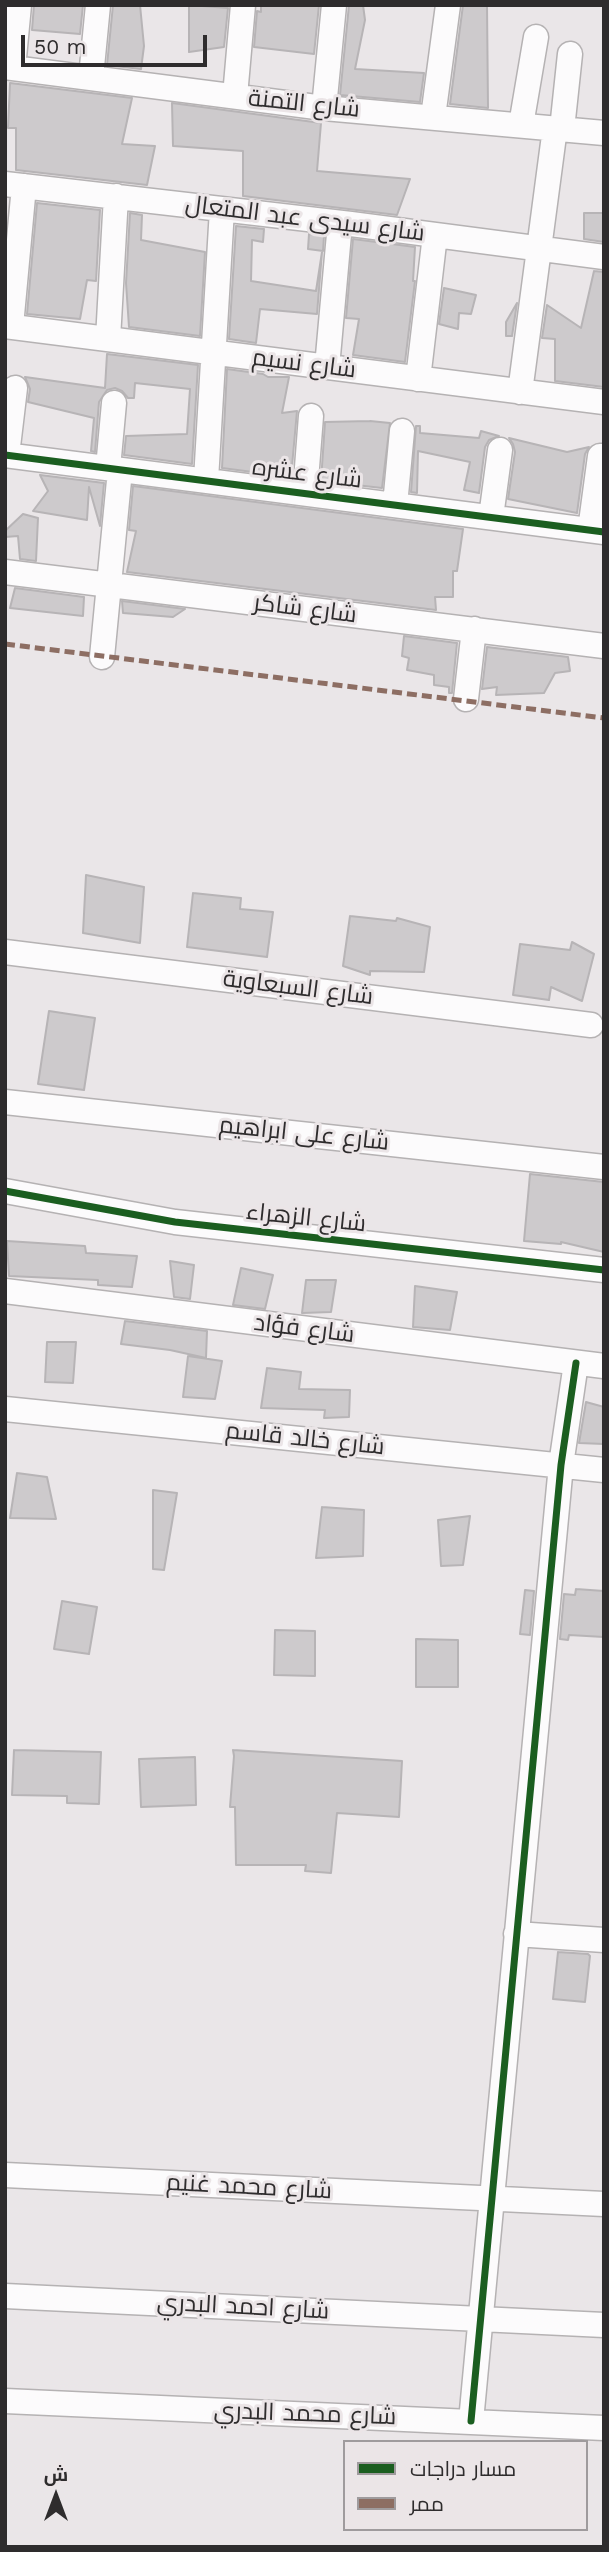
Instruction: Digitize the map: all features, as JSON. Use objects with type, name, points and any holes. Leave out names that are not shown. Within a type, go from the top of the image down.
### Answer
[{"type":"street","points":[[9,67],[19,5]]},
{"type":"street","points":[[92,78],[98,5]]},
{"type":"street","points":[[235,96],[243,5]]},
{"type":"street","points":[[324,108],[334,5]]},
{"type":"street","points":[[433,117],[448,5]]},
{"type":"street","points":[[521,125],[536,37]]},
{"type":"street","points":[[520,392],[539,249],[570,54]]},
{"type":"street","name":"شارع التمنة","points":[[9,67],[324,108],[604,133]]},
{"type":"street","points":[[8,326],[15,185]]},
{"type":"street","name":"شارع سيدى عبد المتعال","points":[[15,185],[604,257]]},
{"type":"street","points":[[107,339],[116,196]]},
{"type":"street","points":[[205,480],[222,209]]},
{"type":"street","points":[[327,367],[340,223]]},
{"type":"street","points":[[418,379],[435,235]]},
{"type":"street","name":"شارع نسيم","points":[[8,326],[604,402]]},
{"type":"street","points":[[6,455],[15,388]]},
{"type":"street","points":[[102,657],[109,585],[114,403]]},
{"type":"street","points":[[305,493],[311,416]]},
{"type":"street","points":[[395,505],[402,431]]},
{"type":"street","points":[[491,517],[500,450]]},
{"type":"street","name":"شارع عشره","points":[[6,455],[597,531]]},
{"type":"street","points":[[597,531],[600,456]]},
{"type":"street","name":"شارع شاكر","points":[[5,572],[604,646]]},
{"type":"street","points":[[466,699],[474,629]]},
{"type":"street","name":"شارع السبعاوية","points":[[5,952],[591,1025]]},
{"type":"street","name":"شارع على ابراهيم","points":[[5,1102],[604,1167]]},
{"type":"street","name":"شارع الزهراء","points":[[5,1191],[174,1222],[604,1270]]},
{"type":"street","name":"شارع فؤاد","points":[[5,1292],[604,1366]]},
{"type":"street","points":[[471,2421],[561,1465],[576,1363]]},
{"type":"street","name":"شارع خالد قاسم","points":[[5,1409],[604,1470]]},
{"type":"street","points":[[516,1934],[604,1940]]},
{"type":"street","name":"شارع محمد غنيم","points":[[5,2175],[604,2204]]},
{"type":"street","name":"شارع احمد البدري","points":[[5,2296],[604,2325]]},
{"type":"street","name":"شارع محمد البدري","points":[[5,2401],[604,2428]]},
{"type":"building","points":[[34,5],[83,5],[80,34],[32,30]]},
{"type":"building","points":[[113,5],[140,5],[144,46],[141,69],[107,65]]},
{"type":"building","points":[[189,5],[228,8],[224,47],[189,52]]},
{"type":"building","points":[[261,5],[319,5],[314,54],[254,47],[257,11],[261,12]]},
{"type":"building","points":[[349,5],[363,5],[365,20],[355,69],[424,73],[420,102],[340,95]]},
{"type":"building","points":[[463,5],[487,5],[488,108],[450,104]]},
{"type":"building","points":[[10,83],[132,98],[122,144],[155,146],[147,185],[16,170],[16,128],[8,128]]},
{"type":"building","points":[[172,103],[321,123],[317,171],[410,179],[397,215],[243,196],[243,151],[173,146]]},
{"type":"building","points":[[37,203],[100,210],[96,281],[87,280],[80,319],[27,314]]},
{"type":"building","points":[[130,213],[142,215],[141,240],[205,252],[200,336],[129,327],[126,283]]},
{"type":"building","points":[[584,213],[604,213],[604,242],[584,239]]},
{"type":"building","points":[[236,226],[264,229],[263,242],[252,240],[251,281],[316,291],[322,252],[317,314],[260,309],[256,343],[229,339]]},
{"type":"building","points":[[309,234],[324,236],[323,251],[308,249]]},
{"type":"building","points":[[353,239],[415,247],[415,281],[405,362],[353,355],[359,319],[346,318]]},
{"type":"building","points":[[594,271],[604,272],[604,387],[555,381],[555,339],[542,338],[547,305],[581,328]]},
{"type":"building","points":[[444,288],[476,295],[471,314],[459,313],[458,329],[439,324]]},
{"type":"building","points":[[517,303],[512,336],[506,336],[506,322]]},
{"type":"building","points":[[107,354],[198,365],[192,464],[124,455],[126,436],[187,434],[190,389],[135,383],[134,398],[128,398],[115,388],[107,390],[99,402],[95,452],[91,451],[94,418],[28,402],[30,389],[25,377],[105,388]]},
{"type":"building","points":[[227,369],[268,377],[289,377],[282,413],[297,411],[291,477],[222,468]]},
{"type":"building","points":[[325,422],[390,423],[382,488],[321,481]]},
{"type":"building","points":[[416,426],[420,426],[420,433],[479,438],[481,431],[499,436],[489,440],[485,447],[479,493],[464,490],[470,462],[418,451],[417,493],[411,492]]},
{"type":"building","points":[[509,438],[567,452],[589,447],[585,454],[577,513],[508,499],[515,452]]},
{"type":"building","points":[[40,475],[104,483],[100,526],[89,487],[87,520],[33,511],[48,491]]},
{"type":"building","points":[[133,486],[463,529],[457,571],[453,571],[453,597],[435,597],[436,610],[127,572],[136,531],[129,530]]},
{"type":"building","points":[[23,514],[38,518],[36,561],[20,559],[18,536],[5,537],[5,531]]},
{"type":"building","points":[[15,588],[84,597],[83,616],[10,608]]},
{"type":"building","points":[[122,601],[185,609],[173,617],[123,613]]},
{"type":"building","points":[[404,636],[457,643],[452,693],[449,693],[449,687],[434,685],[434,675],[407,670],[409,658],[402,656]]},
{"type":"building","points":[[487,647],[568,657],[570,671],[555,673],[544,693],[496,695],[497,687],[482,689]]},
{"type":"building","points":[[86,875],[144,887],[140,943],[83,933]]},
{"type":"building","points":[[193,893],[241,898],[240,909],[273,912],[267,957],[187,947]]},
{"type":"building","points":[[350,916],[396,921],[397,918],[430,927],[424,972],[370,971],[370,975],[343,966]]},
{"type":"building","points":[[572,942],[594,954],[582,1001],[551,987],[549,1000],[513,995],[520,944],[570,950]]},
{"type":"building","points":[[49,1011],[95,1018],[84,1090],[38,1084]]},
{"type":"building","points":[[530,1174],[604,1182],[604,1252],[561,1242],[524,1241]]},
{"type":"building","points":[[7,1241],[85,1246],[86,1253],[137,1256],[132,1287],[98,1285],[98,1280],[9,1276]]},
{"type":"building","points":[[170,1261],[194,1265],[190,1299],[174,1297]]},
{"type":"building","points":[[241,1268],[273,1275],[265,1309],[233,1305]]},
{"type":"building","points":[[306,1280],[336,1280],[331,1312],[302,1313]]},
{"type":"building","points":[[415,1286],[457,1292],[450,1330],[413,1327]]},
{"type":"building","points":[[125,1321],[207,1331],[206,1358],[121,1344]]},
{"type":"building","points":[[47,1342],[76,1342],[73,1383],[45,1382]]},
{"type":"building","points":[[188,1356],[222,1361],[215,1399],[183,1397]]},
{"type":"building","points":[[267,1368],[301,1372],[299,1389],[350,1390],[349,1417],[324,1418],[325,1410],[261,1408]]},
{"type":"building","points":[[586,1402],[604,1407],[604,1444],[579,1443]]},
{"type":"building","points":[[17,1473],[47,1477],[56,1519],[10,1518]]},
{"type":"building","points":[[153,1490],[177,1493],[164,1570],[153,1569]]},
{"type":"building","points":[[322,1507],[364,1510],[363,1556],[316,1558]]},
{"type":"building","points":[[470,1516],[463,1565],[441,1566],[438,1520]]},
{"type":"building","points":[[576,1589],[604,1591],[604,1637],[569,1635],[568,1640],[560,1639],[564,1594],[575,1595]]},
{"type":"building","points":[[525,1590],[534,1591],[530,1635],[520,1634]]},
{"type":"building","points":[[62,1601],[97,1607],[89,1654],[54,1649]]},
{"type":"building","points":[[275,1630],[315,1631],[315,1676],[274,1675]]},
{"type":"building","points":[[416,1639],[458,1640],[458,1687],[416,1687]]},
{"type":"building","points":[[14,1750],[101,1752],[99,1804],[67,1803],[67,1796],[12,1795]]},
{"type":"building","points":[[233,1750],[402,1761],[399,1817],[337,1813],[331,1873],[305,1871],[306,1865],[236,1865],[235,1807],[230,1807]]},
{"type":"building","points":[[195,1757],[196,1805],[141,1807],[139,1759]]},
{"type":"building","points":[[558,1952],[590,1956],[585,2002],[553,1999]]},
{"type":"marked path","points":[[5,644],[604,718]]},
{"type":"cycle path","points":[[5,455],[604,532]]},
{"type":"cycle path","points":[[5,1191],[175,1222],[604,1270]]},
{"type":"cycle path","points":[[471,2421],[561,1465],[576,1363]]}]
